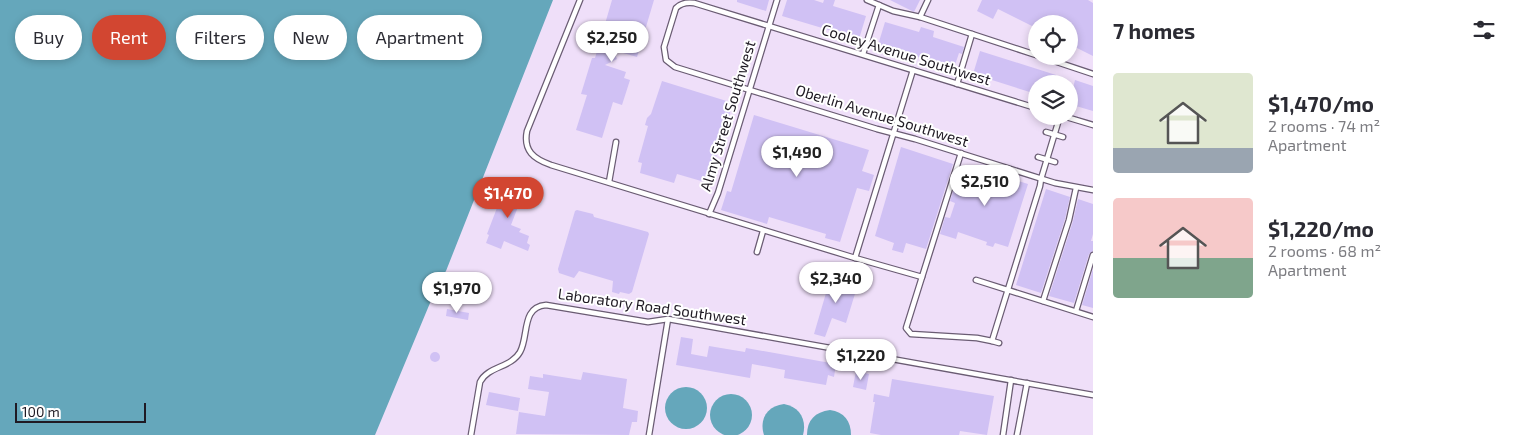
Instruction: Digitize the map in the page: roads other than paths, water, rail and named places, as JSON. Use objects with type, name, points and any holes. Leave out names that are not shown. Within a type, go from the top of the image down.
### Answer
[{"type":"lane","points":[[580,0],[565,39],[555,58],[526,138],[528,151],[538,160],[582,176],[609,182],[763,231],[922,277]]},
{"type":"lane","name":"Almy Street Southwest","points":[[710,214],[777,0]]},
{"type":"lane","points":[[867,0],[894,11],[920,17],[1028,53]]},
{"type":"lane","points":[[920,17],[928,0]]},
{"type":"lane","name":"Cooley Avenue Southwest","points":[[750,90],[671,65],[664,56],[664,47],[676,8],[680,4],[688,2],[769,25],[1028,106]]},
{"type":"lane","points":[[863,54],[879,5]]},
{"type":"lane","points":[[957,84],[972,34]]},
{"type":"lane","points":[[1066,65],[1093,74]]},
{"type":"lane","points":[[855,258],[913,70]]},
{"type":"lane","name":"Oberlin Avenue Southwest","points":[[750,90],[1041,178],[1076,188],[1093,190]]},
{"type":"lane","points":[[1078,121],[1093,125]]},
{"type":"lane","points":[[992,341],[1058,125]]},
{"type":"lane","points":[[1046,132],[1063,137]]},
{"type":"lane","points":[[609,182],[616,142]]},
{"type":"lane","points":[[961,153],[906,328],[911,334],[977,338],[999,343]]},
{"type":"lane","points":[[1038,157],[1056,162]]},
{"type":"lane","points":[[1043,301],[1069,220],[1076,188]]},
{"type":"lane","points":[[757,252],[763,231]]},
{"type":"lane","points":[[1076,311],[1093,255]]},
{"type":"lane","points":[[976,280],[1093,316]]},
{"type":"lane","name":"Laboratory Road Southwest","points":[[470,435],[480,382],[491,371],[518,354],[523,342],[529,314],[534,309],[546,305],[648,322],[668,319],[1093,395]]},
{"type":"lane","points":[[649,435],[668,319]]},
{"type":"lane","points":[[1003,435],[1011,380]]},
{"type":"lane","points":[[1017,435],[1027,383]]},
{"type":"water","points":[[0,0],[553,0],[446,271],[440,279],[375,435],[0,435]]},
{"type":"water","points":[[690,387],[698,390],[704,396],[707,408],[704,420],[698,426],[682,429],[674,426],[668,420],[665,404],[668,396],[674,390]]},
{"type":"water","points":[[735,394],[743,397],[749,403],[752,415],[749,427],[743,433],[727,436],[719,433],[713,427],[710,411],[713,403],[719,397]]},
{"type":"water","points":[[784,404],[794,408],[801,415],[804,424],[803,435],[764,435],[763,424],[766,414],[773,407]]},
{"type":"water","points":[[830,410],[846,418],[850,425],[851,435],[807,435],[810,421],[816,415]]}]
